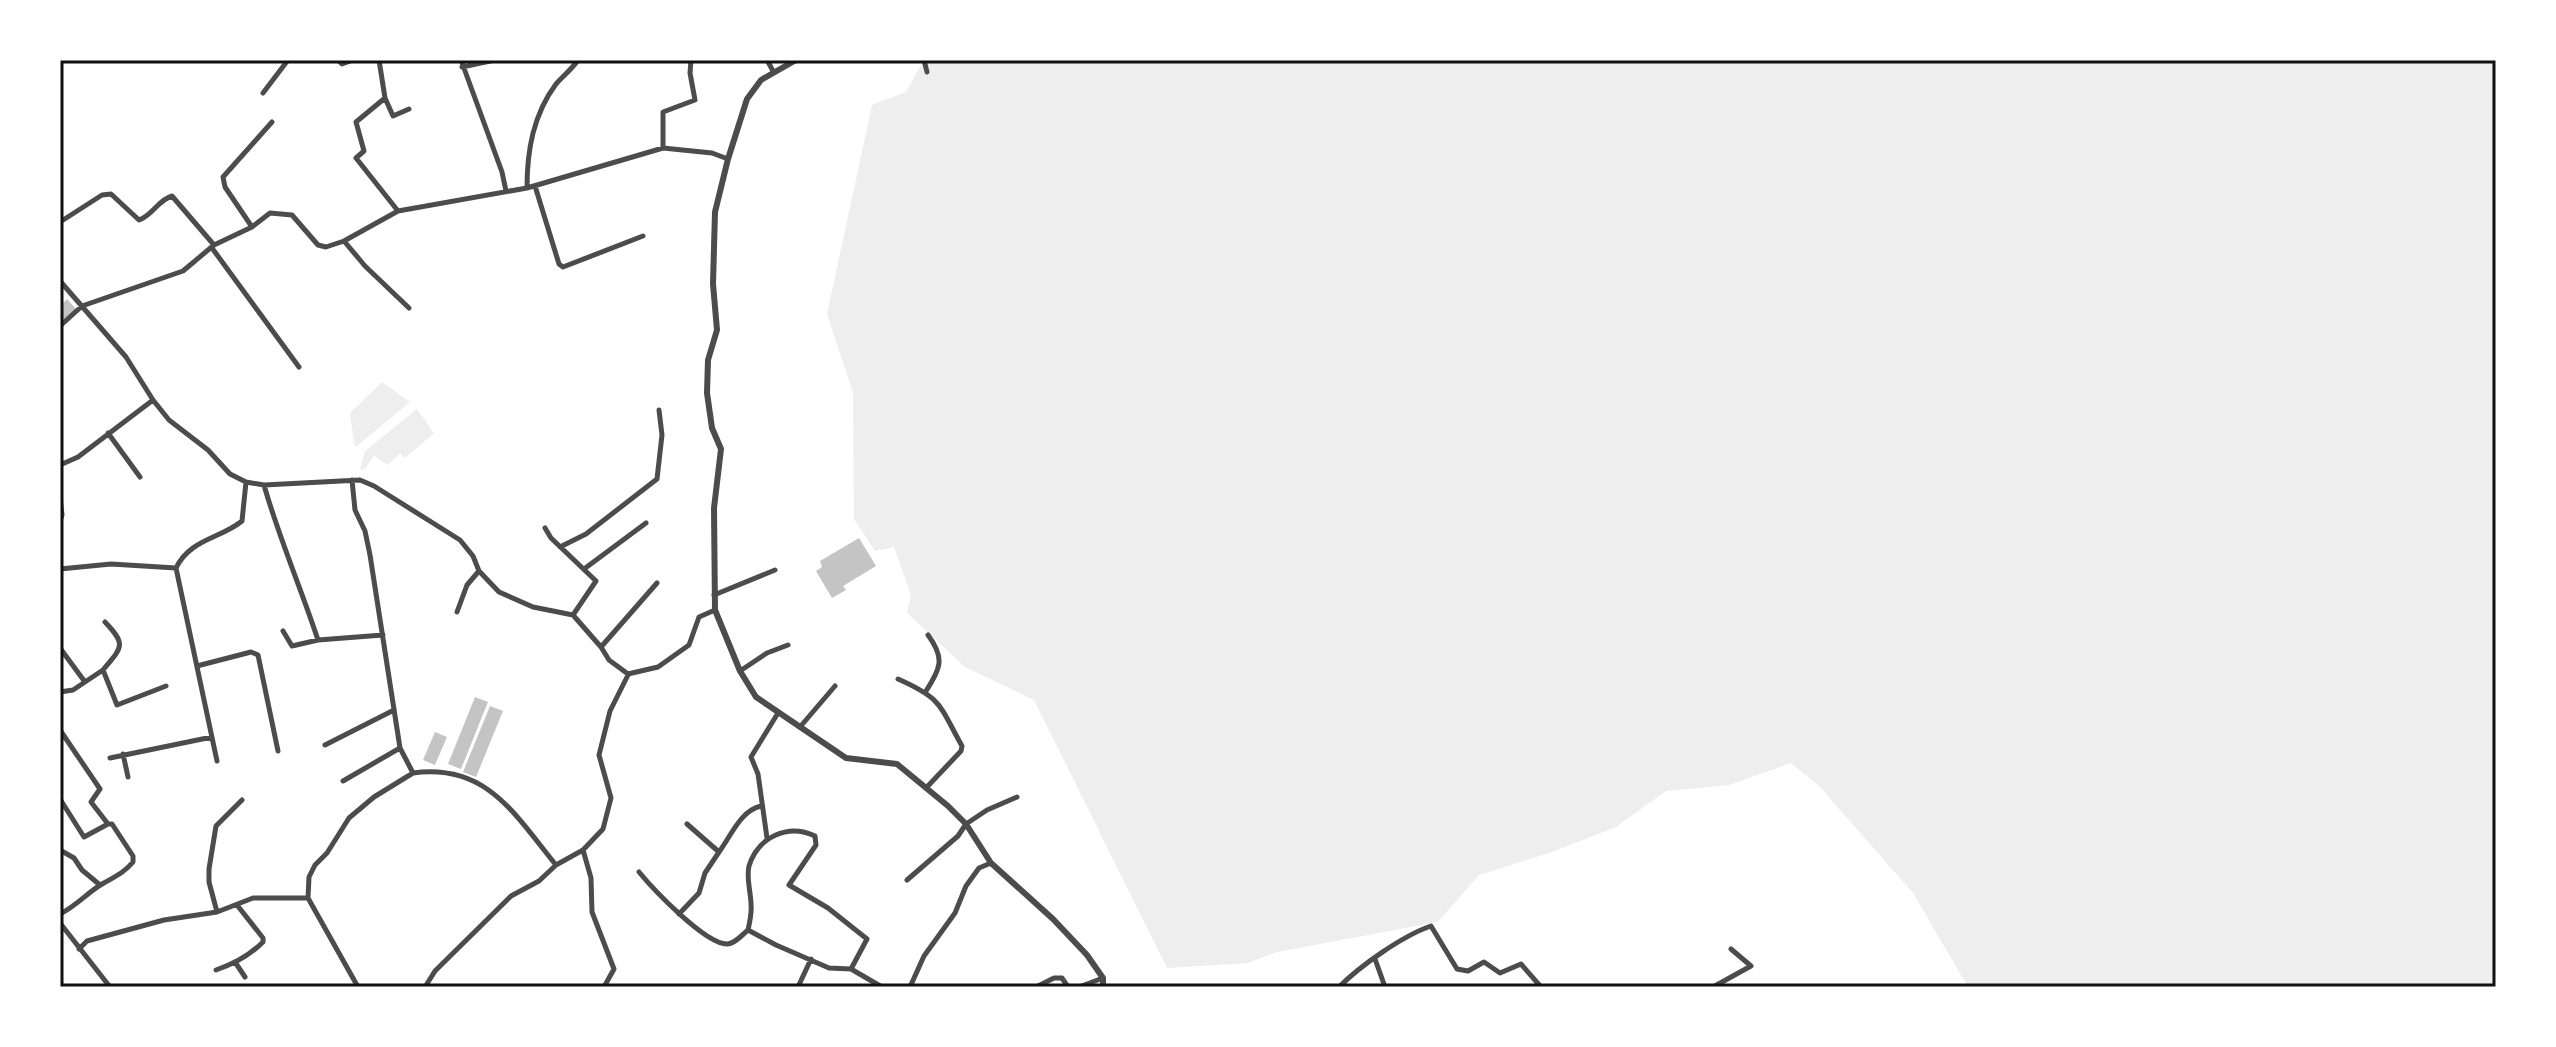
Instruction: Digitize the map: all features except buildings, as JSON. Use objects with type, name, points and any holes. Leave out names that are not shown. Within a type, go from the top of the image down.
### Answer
[{"type":"street","points":[[263,93],[288,60]]},
{"type":"street","points":[[338,60],[342,64],[353,60]]},
{"type":"street","points":[[379,60],[385,98],[393,116],[409,109]]},
{"type":"street","points":[[461,60],[506,191]]},
{"type":"street","points":[[462,67],[495,60]]},
{"type":"street","points":[[527,188],[527,160],[538,113],[556,84],[578,60]]},
{"type":"street","points":[[663,148],[663,112],[695,100],[691,60]]},
{"type":"street","points":[[767,60],[773,71]]},
{"type":"street","points":[[796,60],[761,80],[747,99],[715,212],[713,284],[717,330],[708,360],[707,393],[721,449],[714,508],[715,610],[740,671],[756,697],[846,758],[897,764],[926,788],[966,824],[991,863],[1053,919],[1087,955],[1103,978],[1103,987]]},
{"type":"street","points":[[924,60],[927,72]]},
{"type":"street","points":[[385,98],[356,122],[364,151],[356,158],[398,211]]},
{"type":"street","points":[[252,227],[225,187],[223,177],[272,122]]},
{"type":"street","points":[[60,326],[82,306],[183,271],[213,246],[252,227],[270,213],[285,213],[299,221],[322,247],[344,241],[398,211],[527,188],[663,148],[712,153],[728,159]]},
{"type":"street","points":[[535,186],[559,264],[563,267],[643,236]]},
{"type":"street","points":[[60,222],[107,194],[111,194],[139,220],[172,196],[213,246],[299,367]]},
{"type":"street","points":[[344,241],[409,308]]},
{"type":"street","points":[[60,281],[126,357],[169,420],[208,450],[230,474],[246,482],[264,485],[352,480],[374,486],[460,540],[473,556],[479,571],[499,592],[533,607],[573,615],[609,660],[628,674],[658,667],[689,645],[699,617],[715,610]]},
{"type":"street","points":[[60,465],[78,457],[153,400]]},
{"type":"street","points":[[560,547],[586,534],[657,479],[662,435],[659,410]]},
{"type":"street","points":[[108,433],[140,477]]},
{"type":"street","points":[[352,480],[355,510],[365,531],[370,555],[400,748],[413,773]]},
{"type":"street","points":[[217,761],[176,568],[189,549],[231,530],[242,521],[246,482]]},
{"type":"street","points":[[264,485],[278,534],[299,581],[318,640]]},
{"type":"street","points":[[60,497],[60,521]]},
{"type":"street","points":[[584,569],[646,523]]},
{"type":"street","points":[[545,528],[596,581],[573,615]]},
{"type":"street","points":[[60,569],[138,563],[176,568]]},
{"type":"street","points":[[713,595],[775,570]]},
{"type":"street","points":[[457,612],[467,585],[479,571]]},
{"type":"street","points":[[601,647],[657,583]]},
{"type":"street","points":[[60,692],[73,690],[103,670],[119,652],[120,640],[105,622]]},
{"type":"street","points":[[283,631],[292,646],[318,640],[383,635]]},
{"type":"street","points":[[926,691],[937,675],[940,659],[938,649],[928,635]]},
{"type":"street","points":[[740,671],[767,653],[788,645]]},
{"type":"street","points":[[60,648],[85,682]]},
{"type":"street","points":[[197,666],[251,652],[258,655],[278,751]]},
{"type":"street","points":[[103,670],[117,705],[166,686]]},
{"type":"street","points":[[425,987],[435,971],[511,896],[539,881],[556,865],[583,850],[603,829],[611,798],[599,755],[610,711],[628,674]]},
{"type":"street","points":[[898,679],[926,691],[944,709],[962,746],[961,751],[926,788]]},
{"type":"street","points":[[800,727],[835,686]]},
{"type":"street","points":[[325,745],[394,710]]},
{"type":"street","points":[[767,838],[758,774],[751,757],[778,713]]},
{"type":"street","points":[[60,730],[100,789],[91,802],[108,824],[112,824],[133,856],[133,862],[118,876],[60,914]]},
{"type":"street","points":[[110,758],[212,737]]},
{"type":"street","points":[[343,781],[400,748]]},
{"type":"street","points":[[123,754],[128,777]]},
{"type":"street","points":[[358,987],[308,898],[309,877],[349,818],[374,797],[413,773],[434,770],[464,777],[500,796],[556,865]]},
{"type":"street","points":[[907,880],[958,836],[966,824],[987,810],[1017,797]]},
{"type":"street","points":[[60,799],[84,837],[108,824]]},
{"type":"street","points":[[217,912],[209,882],[216,826],[242,800]]},
{"type":"street","points":[[679,914],[699,893],[705,873],[742,818],[752,808],[761,806]]},
{"type":"street","points":[[687,824],[719,852]]},
{"type":"street","points":[[639,872],[667,905],[716,940],[733,943],[748,930],[752,908],[749,868],[767,838],[788,831],[815,836],[816,845],[789,885],[828,908],[867,939],[851,969]]},
{"type":"street","points":[[60,850],[74,858],[82,870],[100,885]]},
{"type":"street","points":[[583,850],[591,878],[592,912],[614,969],[604,987]]},
{"type":"street","points":[[910,987],[924,956],[955,913],[966,886],[979,868],[991,863]]},
{"type":"street","points":[[79,949],[87,941],[164,920],[217,912],[253,898],[308,898]]},
{"type":"street","points":[[216,970],[253,952],[264,940],[237,905]]},
{"type":"street","points":[[60,923],[110,987]]},
{"type":"street","points":[[1339,987],[1356,971],[1418,931],[1431,926],[1457,969],[1468,971],[1484,962],[1500,973],[1521,964],[1541,987]]},
{"type":"street","points":[[748,930],[829,968],[851,969],[882,987]]},
{"type":"street","points":[[1713,987],[1751,966],[1731,949]]},
{"type":"street","points":[[798,987],[811,959]]},
{"type":"street","points":[[1375,959],[1385,987]]},
{"type":"street","points":[[235,962],[245,977]]},
{"type":"street","points":[[1036,987],[1054,978],[1062,978],[1068,987]]},
{"type":"street","points":[[1079,987],[1103,978]]},
{"type":"shaded area","points":[[924,60],[2496,60],[2496,987],[1968,987],[1913,893],[1820,787],[1791,763],[1729,785],[1666,791],[1616,827],[1552,852],[1479,875],[1438,922],[1277,952],[1248,963],[1167,968],[1034,700],[965,667],[907,613],[911,595],[894,547],[875,551],[854,519],[853,393],[827,314],[872,105],[906,92]]},
{"type":"shaded area","points":[[382,382],[410,402],[356,447],[350,413]]},
{"type":"shaded area","points":[[417,409],[434,433],[405,458],[400,453],[388,465],[374,456],[364,470],[360,469],[365,451]]}]
